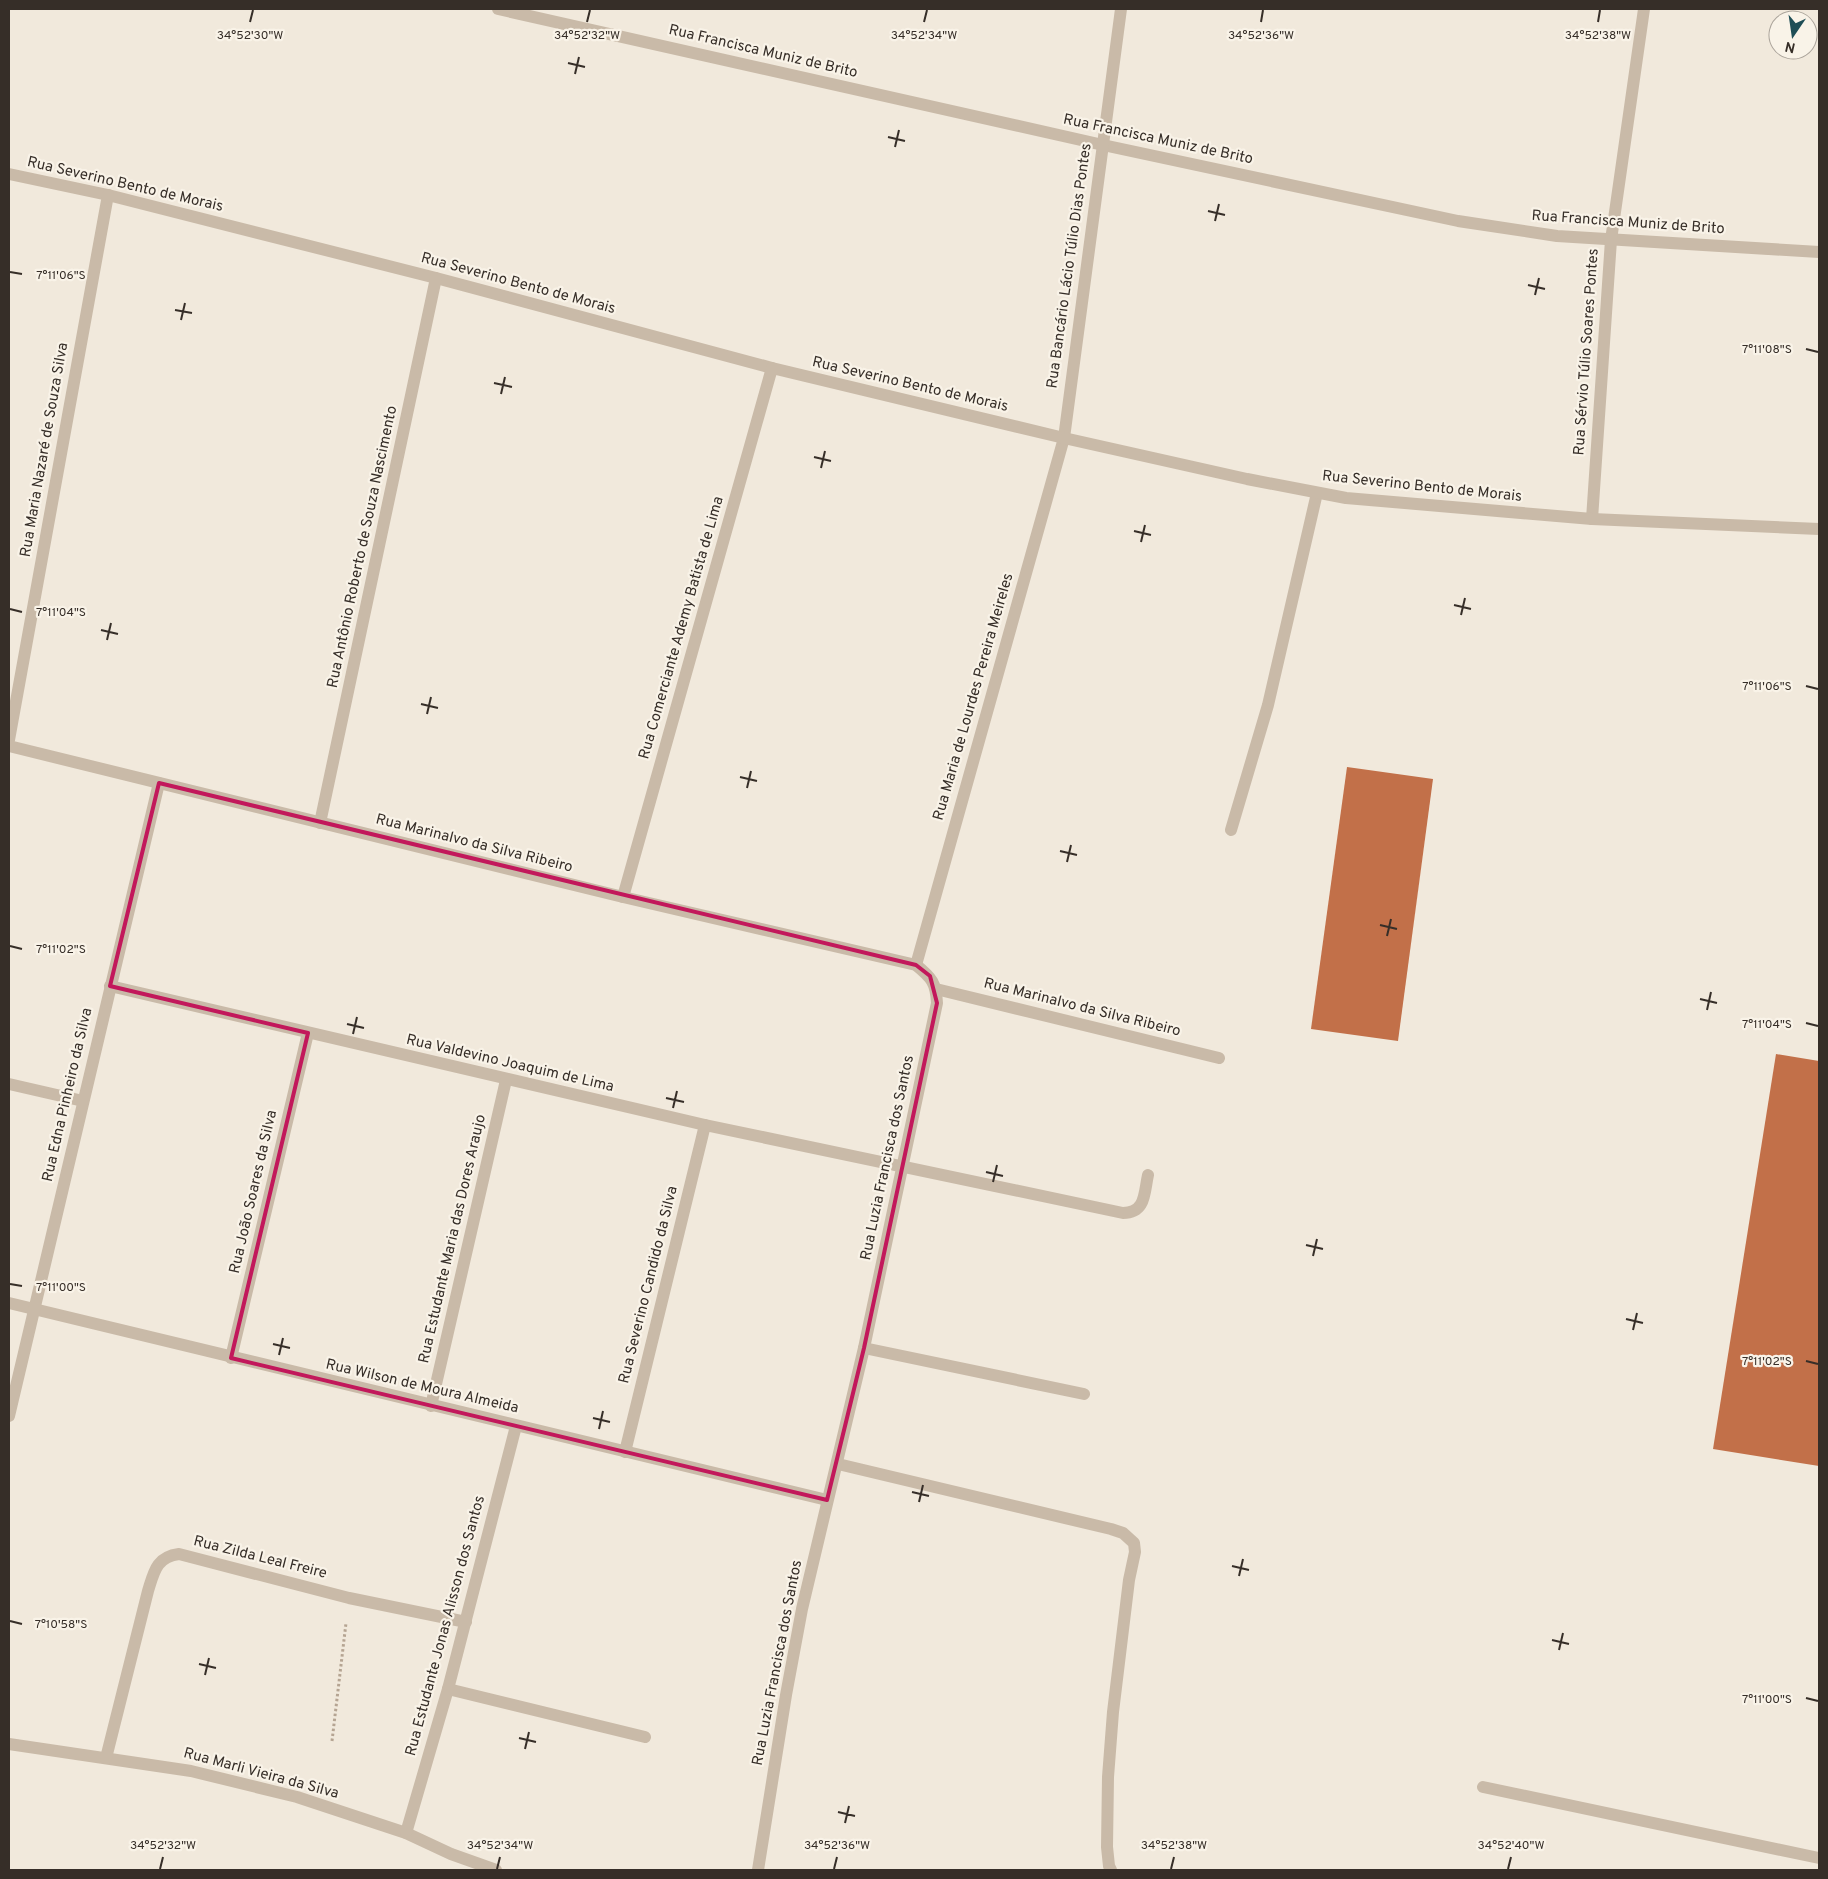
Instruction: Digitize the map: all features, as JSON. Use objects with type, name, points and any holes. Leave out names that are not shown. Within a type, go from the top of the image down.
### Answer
[{"type":"street","name":"Rua Francisca Muniz de Brito","points":[[498,9],[1103,145],[1458,221],[1557,236],[1819,252]]},
{"type":"street","name":"Rua Bancário Lácio Túlio Dias Pontes","points":[[1064,438],[1121,9]]},
{"type":"street","name":"Rua Sérvio Túlio Soares Pontes","points":[[1592,520],[1611,240],[1644,9]]},
{"type":"street","name":"Rua Severino Bento de Morais","points":[[9,174],[108,195],[436,278],[772,368],[1064,438],[1247,479],[1346,498],[1592,520],[1819,529]]},
{"type":"street","name":"Rua Maria Nazaré de Souza Silva","points":[[9,740],[108,195]]},
{"type":"street","name":"Rua Antônio Roberto de Souza Nascimento","points":[[320,823],[436,278]]},
{"type":"street","name":"Rua Comerciante Ademy Batista de Lima","points":[[623,897],[772,368]]},
{"type":"street","name":"Rua Maria de Lourdes Pereira Meireles","points":[[916,965],[1064,438]]},
{"type":"street","points":[[1231,830],[1268,704],[1317,492]]},
{"type":"street","name":"Rua Marinalvo da Silva Ribeiro","points":[[9,746],[623,897],[916,965],[930,976]]},
{"type":"street","name":"Rua Edna Pinheiro da Silva","points":[[9,1416],[159,782]]},
{"type":"street","name":"Rua Luzia Francisca dos Santos","points":[[758,1870],[802,1609],[827,1500],[838,1464],[864,1348],[937,1003],[936,989],[930,976]]},
{"type":"street","name":"Rua Valdevino Joaquim de Lima","points":[[110,986],[705,1125],[1123,1213],[1137,1211],[1141,1207],[1148,1175]]},
{"type":"street","name":"Rua Marinalvo da Silva Ribeiro","points":[[936,989],[1219,1058]]},
{"type":"street","name":"Rua João Soares da Silva","points":[[231,1358],[308,1033]]},
{"type":"street","name":"Rua Estudante Maria das Dores Araujo","points":[[431,1406],[506,1080]]},
{"type":"street","points":[[9,1084],[83,1101]]},
{"type":"street","name":"Rua Severino Candido da Silva","points":[[625,1452],[705,1125]]},
{"type":"street","name":"Rua Wilson de Moura Almeida","points":[[9,1304],[827,1500]]},
{"type":"street","points":[[864,1348],[1084,1394]]},
{"type":"street","name":"Rua Estudante Jonas Alisson dos Santos","points":[[406,1833],[448,1689],[516,1426]]},
{"type":"street","points":[[838,1464],[1111,1529],[1123,1533],[1134,1542],[1112,1721],[1108,1777],[1107,1847],[1111,1870]]},
{"type":"street","name":"Rua Zilda Leal Freire","points":[[106,1758],[154,1570],[168,1555],[179,1554],[349,1598],[466,1622]]},
{"type":"street","points":[[448,1689],[645,1737]]},
{"type":"street","name":"Rua Marli Vieira da Silva","points":[[9,1744],[200,1773],[297,1798],[406,1833],[450,1854],[496,1870]]},
{"type":"street","points":[[1484,1787],[1819,1858]]},
{"type":"path","points":[[332,1741],[349,1598]]},
{"type":"highlighted area","points":[[159,783],[916,965],[930,976],[937,1003],[864,1348],[827,1500],[231,1358],[308,1033],[110,986]]},
{"type":"building","points":[[1347,767],[1433,779],[1398,1041],[1311,1029]]},
{"type":"building","points":[[1776,1054],[1819,1061],[1819,1466],[1713,1449]]}]
